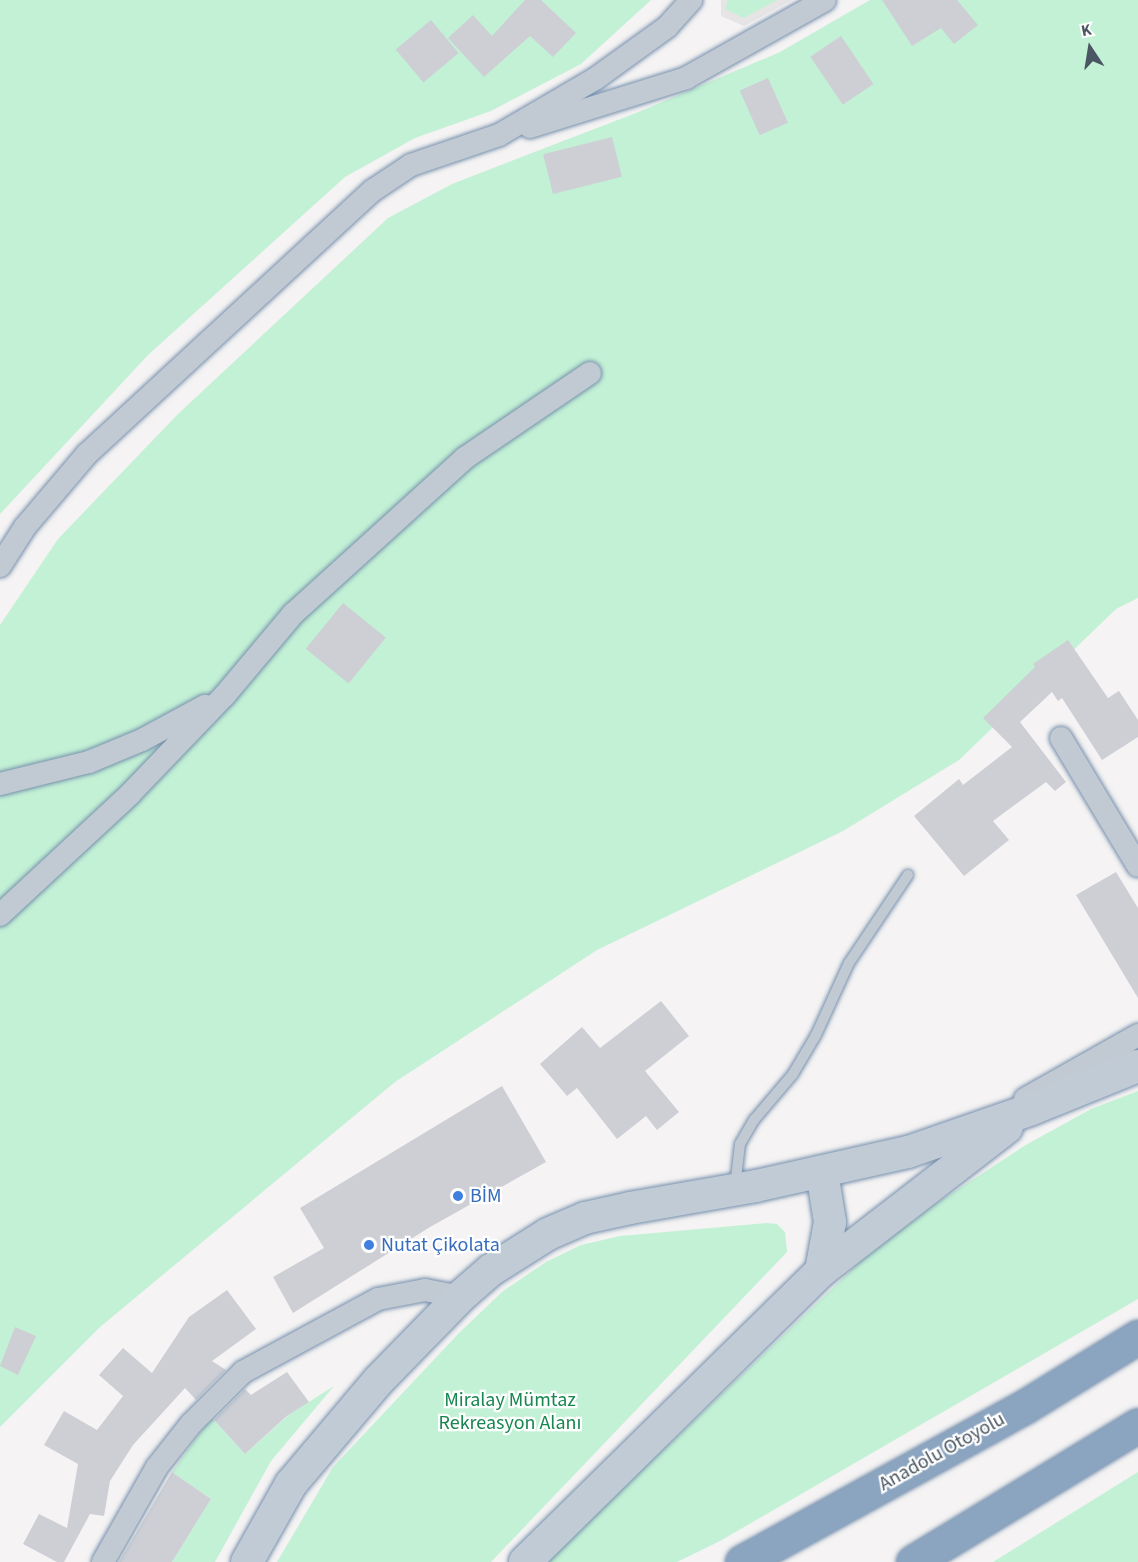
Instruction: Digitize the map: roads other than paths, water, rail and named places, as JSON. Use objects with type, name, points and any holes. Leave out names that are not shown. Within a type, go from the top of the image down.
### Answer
[{"type":"highway","name":"Anadolu Otoyolu","points":[[742,1562],[1024,1407],[1138,1337]]},
{"type":"highway","points":[[913,1562],[1138,1425]]},
{"type":"main road","points":[[247,1562],[291,1484],[328,1437],[460,1297],[514,1254],[567,1224],[630,1208],[735,1190],[908,1152],[1032,1109],[1138,1066]]},
{"type":"main road","points":[[525,1562],[821,1271],[1032,1109]]},
{"type":"main road","points":[[821,1271],[830,1222],[822,1172]]},
{"type":"street","points":[[499,135],[614,66],[667,27],[691,0]]},
{"type":"street","points":[[0,566],[25,527],[87,454],[334,223],[411,165],[499,135],[686,78],[825,0]]},
{"type":"street","points":[[0,915],[130,794],[225,695],[293,614],[465,458],[590,373]]},
{"type":"street","points":[[0,784],[89,762],[142,740],[225,695]]},
{"type":"street","points":[[1061,738],[1138,866]]},
{"type":"street","points":[[968,1132],[1138,1035]]},
{"type":"street","points":[[102,1562],[157,1467],[204,1410],[243,1372],[378,1299],[425,1290],[460,1297]]},
{"type":"lane","points":[[735,1190],[740,1144],[749,1128],[793,1074],[816,1035],[849,963],[908,875]]},
{"type":"place","name":"BİM","points":[[458,1196]]},
{"type":"place","name":"Nutat Çikolata","points":[[369,1245]]},
{"type":"park label","name":"Miralay Mümtaz Rekreasyon Alanı","points":[[510,1412]]}]
